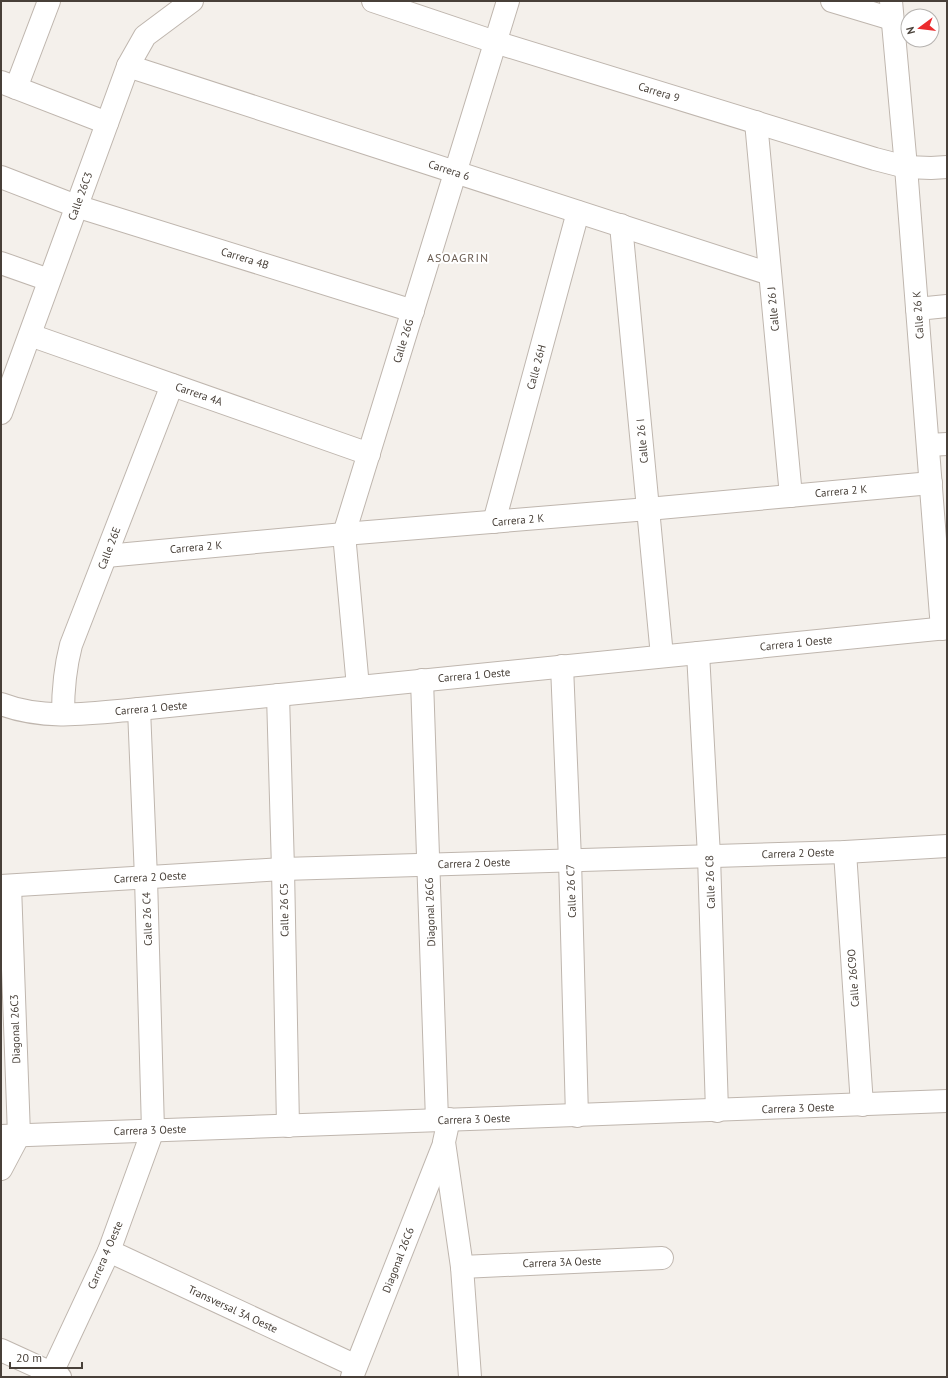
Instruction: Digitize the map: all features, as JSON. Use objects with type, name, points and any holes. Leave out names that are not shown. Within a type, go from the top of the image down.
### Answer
[{"type":"street","points":[[49,1],[9,85],[107,123]]},
{"type":"street","name":"Calle 26C3","points":[[1,413],[128,66],[145,36],[192,1]]},
{"type":"street","name":"Carrera 9","points":[[373,1],[495,42],[906,167],[947,167]]},
{"type":"street","name":"Calle 26G","points":[[358,687],[344,534],[508,1]]},
{"type":"street","points":[[832,1],[891,10]]},
{"type":"street","name":"Calle 26 K","points":[[891,10],[906,167],[917,309],[937,445],[930,483],[945,629]]},
{"type":"street","name":"Carrera 6","points":[[128,66],[770,274]]},
{"type":"street","name":"Calle 26 J","points":[[756,122],[791,496]]},
{"type":"street","name":"Carrera 4B","points":[[1,177],[76,206],[413,311]]},
{"type":"street","name":"Calle 26H","points":[[494,522],[578,212]]},
{"type":"street","name":"Calle 26 I","points":[[621,226],[662,656]]},
{"type":"street","points":[[1,263],[49,280]]},
{"type":"street","points":[[917,309],[947,306]]},
{"type":"street","name":"Carrera 4A","points":[[30,335],[369,454]]},
{"type":"street","name":"Calle 26E","points":[[63,714],[63,686],[71,645],[172,385]]},
{"type":"street","name":"Carrera 2 K","points":[[106,556],[930,483]]},
{"type":"street","name":"Carrera 1 Oeste","points":[[1,704],[12,708],[42,714],[139,709],[945,629]]},
{"type":"street","name":"Calle 26 C8","points":[[698,653],[709,856],[718,1111]]},
{"type":"street","name":"Calle 26 C7","points":[[562,666],[570,860],[577,1116]]},
{"type":"street","name":"Diagonal 26C6","points":[[422,680],[428,865],[444,1142],[462,1267],[470,1377]]},
{"type":"street","name":"Calle 26 C5","points":[[278,695],[288,1126]]},
{"type":"street","name":"Calle 26 C4","points":[[139,709],[146,878],[153,1130]]},
{"type":"street","name":"Carrera 2 Oeste","points":[[6,886],[283,869],[844,852],[947,846]]},
{"type":"street","name":"Calle 26C9O","points":[[844,852],[862,1105]]},
{"type":"street","name":"Diagonal 26C3","points":[[1,1169],[10,1136],[6,886]]},
{"type":"street","name":"Carrera 3 Oeste","points":[[10,1136],[947,1102]]},
{"type":"street","name":"Carrera 4 Oeste","points":[[54,1376],[109,1251],[153,1130]]},
{"type":"street","name":"Diagonal 26C6","points":[[354,1371],[444,1142]]},
{"type":"street","name":"Transversal 3A Oeste","points":[[109,1251],[354,1371]]},
{"type":"street","name":"Carrera 3A Oeste","points":[[462,1267],[662,1258]]},
{"type":"street","points":[[1,1350],[54,1376]]},
{"type":"district","name":"ASOAGRIN","points":[[458,258]]}]
